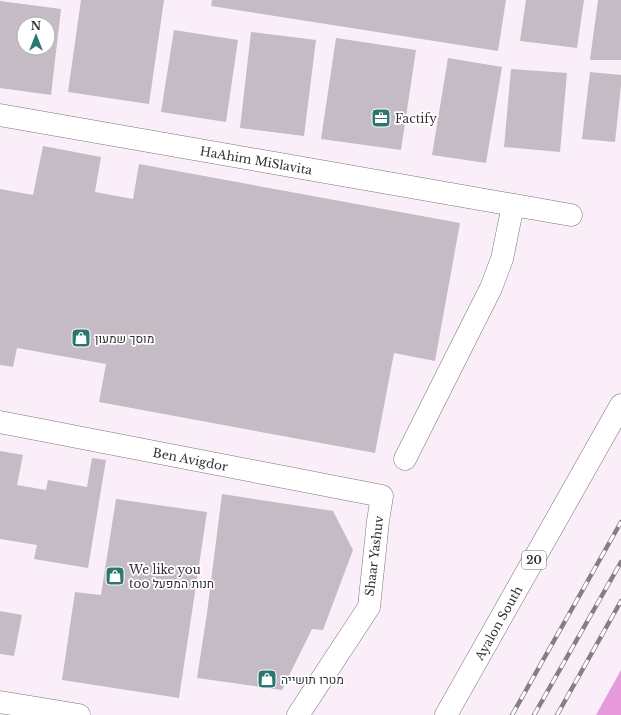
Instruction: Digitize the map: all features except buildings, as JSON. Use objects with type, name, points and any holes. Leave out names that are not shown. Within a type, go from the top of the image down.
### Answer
[{"type":"main road","name":"HaAhim MiSlavita","points":[[0,115],[571,215]]},
{"type":"main road","points":[[406,459],[491,288],[502,259],[513,205]]},
{"type":"main road","name":"Ayalon South","points":[[446,715],[621,405]]},
{"type":"main road","name":"Ben Avigdor","points":[[0,422],[382,496]]},
{"type":"main road","name":"Shaar Yashuv","points":[[298,715],[369,607],[382,496]]},
{"type":"main road","points":[[0,702],[79,715]]},
{"type":"shaded area","points":[[621,670],[621,715],[596,715]]},
{"type":"railway","points":[[512,715],[621,522]]},
{"type":"railway","points":[[534,715],[621,562]]},
{"type":"railway","points":[[557,715],[621,601]]},
{"type":"place","name":"Factify","points":[[381,118]]},
{"type":"place","name":"מוסך שמעון","points":[[81,338]]},
{"type":"place","name":"We like you too חנות המפעל","points":[[115,576]]},
{"type":"place","name":"מטרו תושייה","points":[[267,679]]}]
